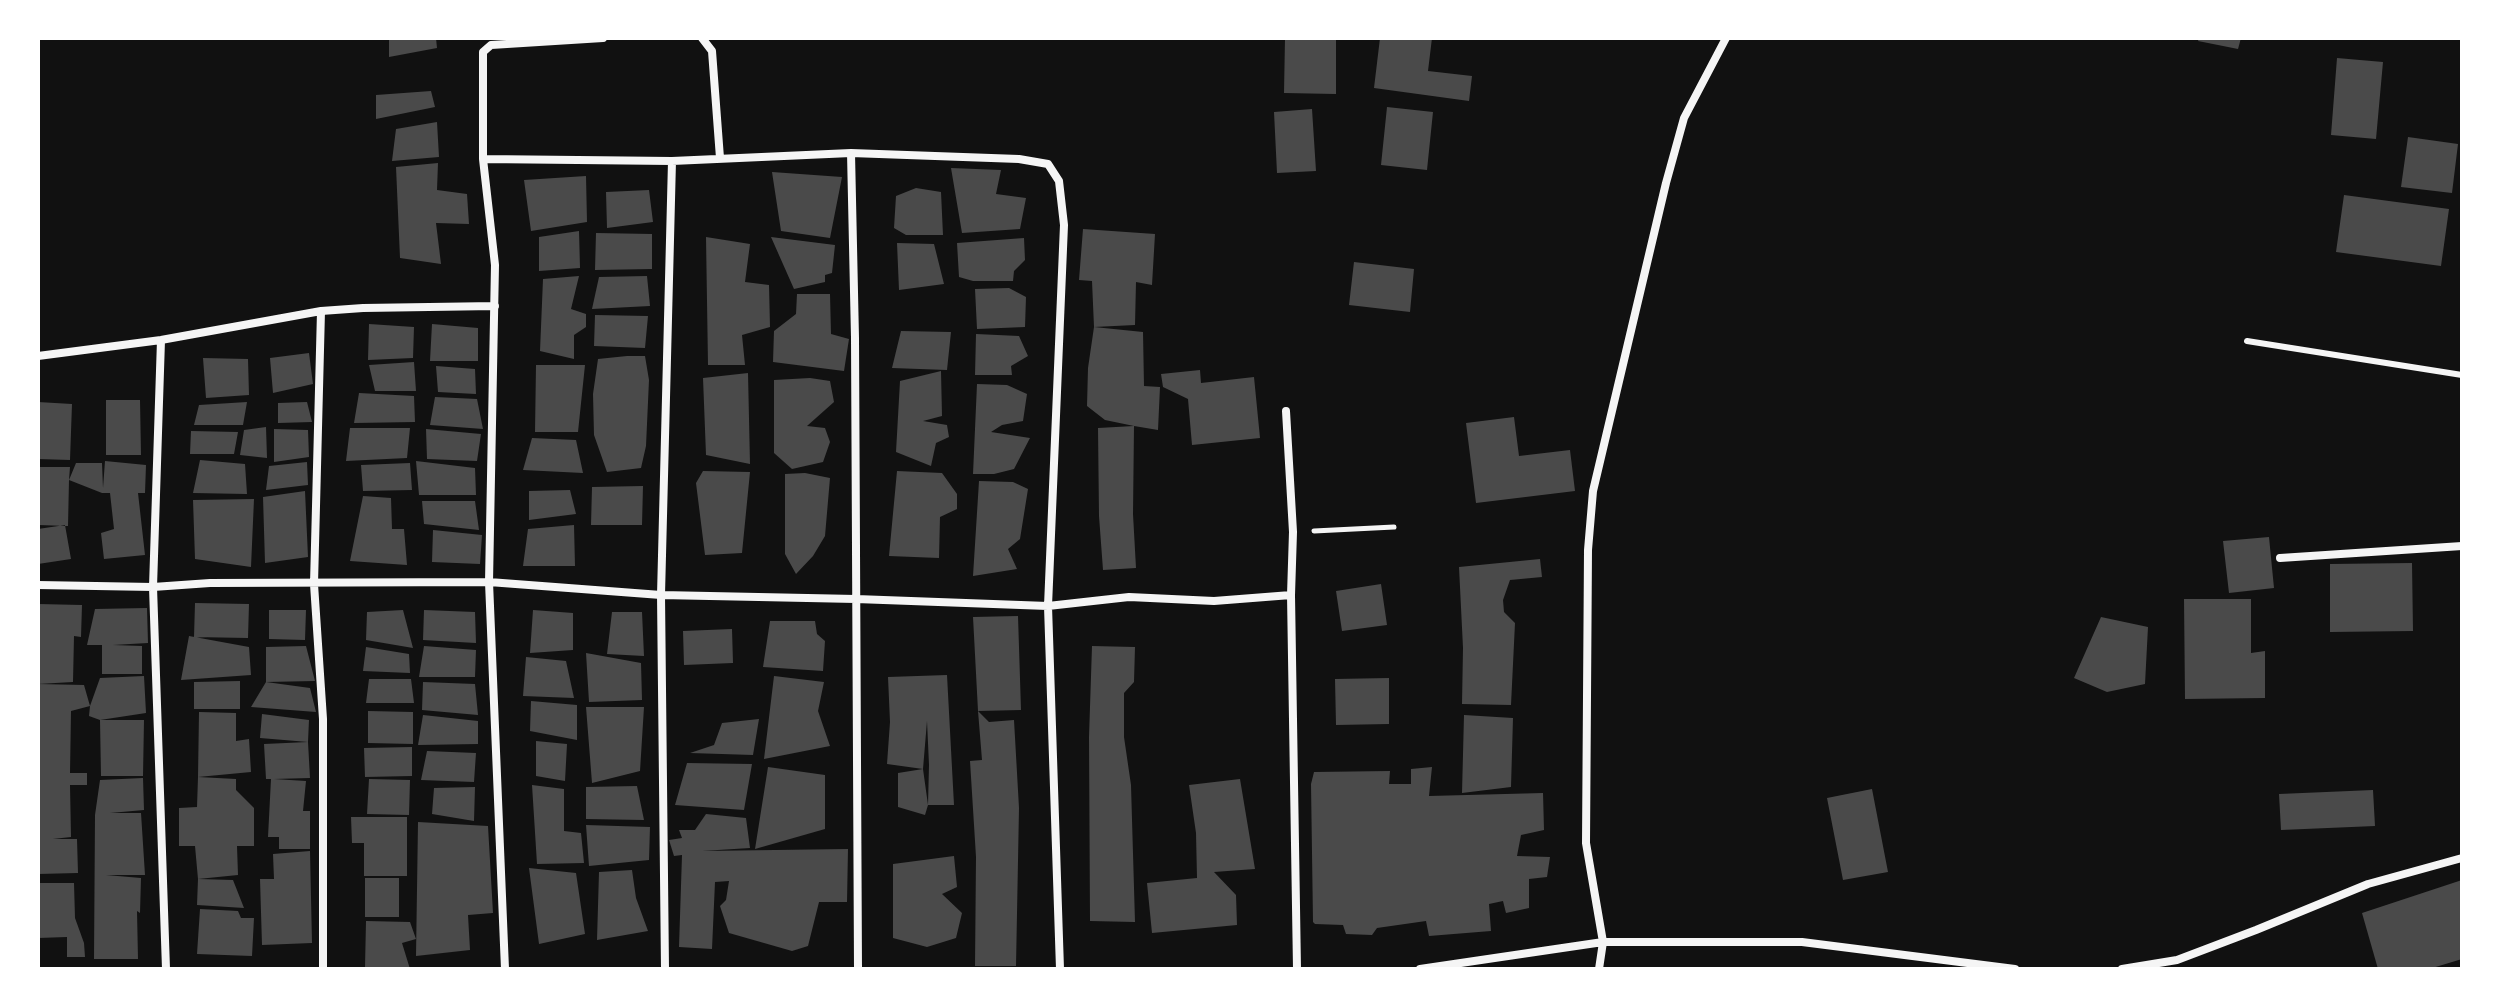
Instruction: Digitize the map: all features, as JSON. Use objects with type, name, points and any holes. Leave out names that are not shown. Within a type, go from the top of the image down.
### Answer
[{"type":"street","points":[[505,969],[489,582],[495,265],[483,159],[483,52],[491,45],[603,38]]},
{"type":"street","points":[[702,38],[712,51],[720,158]]},
{"type":"street","points":[[1599,969],[1603,942],[1586,843],[1588,550],[1593,491],[1680,131],[1726,38]]},
{"type":"street","points":[[483,159],[672,161],[851,153],[1019,159],[1048,164],[1059,181],[1064,225],[1048,606],[1060,969]]},
{"type":"street","points":[[851,153],[858,969]]},
{"type":"street","points":[[665,969],[661,595],[672,161]]},
{"type":"street","points":[[38,356],[161,340],[321,311],[495,306]]},
{"type":"street","points":[[321,311],[314,584],[323,719],[323,969]]},
{"type":"street","points":[[161,340],[153,587],[166,969]]},
{"type":"street","points":[[1286,411],[1293,532],[1291,595],[1297,969]]},
{"type":"street","points":[[2280,558],[2462,546]]},
{"type":"street","points":[[38,585],[153,587],[210,583],[489,582],[661,595],[1048,606],[1129,597],[1214,601],[1291,595]]},
{"type":"street","points":[[2122,969],[2178,964],[2368,884],[2462,858]]},
{"type":"street","points":[[1420,969],[1603,942],[1802,942],[1970,967],[2015,969]]},
{"type":"lane","points":[[2247,341],[2462,375]]},
{"type":"path","points":[[1293,532],[1394,527]]},
{"type":"building","points":[[389,38],[436,38],[437,48],[389,57]]},
{"type":"building","points":[[1285,38],[1336,38],[1336,94],[1284,93]]},
{"type":"building","points":[[1380,38],[1432,38],[1428,71],[1472,76],[1469,101],[1374,88]]},
{"type":"building","points":[[2199,38],[2241,38],[2238,49],[2198,41]]},
{"type":"building","points":[[2337,58],[2383,62],[2376,139],[2331,135]]},
{"type":"building","points":[[431,91],[435,107],[376,119],[376,95]]},
{"type":"building","points":[[1387,107],[1433,112],[1427,170],[1381,165]]},
{"type":"building","points":[[1312,109],[1316,171],[1277,173],[1274,112]]},
{"type":"building","points":[[437,122],[439,157],[392,161],[396,129]]},
{"type":"building","points":[[2408,137],[2458,144],[2452,193],[2401,187]]},
{"type":"building","points":[[438,163],[437,190],[467,194],[469,224],[436,223],[441,264],[400,258],[396,167]]},
{"type":"building","points":[[951,168],[1001,170],[996,194],[1026,198],[1020,229],[962,233]]},
{"type":"building","points":[[772,172],[842,177],[830,238],[781,231]]},
{"type":"building","points":[[586,176],[587,222],[531,231],[524,180]]},
{"type":"building","points":[[916,188],[941,192],[943,235],[906,235],[894,228],[896,196]]},
{"type":"building","points":[[649,190],[653,222],[607,228],[606,192]]},
{"type":"building","points":[[2344,195],[2449,209],[2441,266],[2336,252]]},
{"type":"building","points":[[1083,229],[1155,234],[1152,285],[1136,282],[1135,325],[1094,327],[1092,281],[1079,280]]},
{"type":"building","points":[[579,231],[580,268],[539,271],[539,237]]},
{"type":"building","points":[[596,233],[652,234],[652,269],[595,270]]},
{"type":"building","points":[[706,237],[750,244],[745,282],[769,285],[770,327],[742,335],[745,365],[708,365]]},
{"type":"building","points":[[771,237],[835,245],[832,273],[825,275],[825,282],[794,289]]},
{"type":"building","points":[[1024,238],[1025,260],[1014,271],[1013,281],[973,281],[959,277],[957,243]]},
{"type":"building","points":[[897,243],[934,244],[944,284],[899,290]]},
{"type":"building","points":[[1354,262],[1414,269],[1410,312],[1349,305]]},
{"type":"building","points":[[579,276],[571,309],[586,314],[586,327],[574,335],[574,359],[540,351],[543,279]]},
{"type":"building","points":[[647,276],[650,306],[592,309],[599,277]]},
{"type":"building","points":[[1009,288],[1026,297],[1025,327],[977,329],[975,289]]},
{"type":"building","points":[[797,294],[830,294],[831,334],[849,339],[844,371],[773,362],[774,331],[796,314]]},
{"type":"building","points":[[595,315],[648,316],[645,348],[594,346]]},
{"type":"building","points":[[369,324],[414,327],[413,358],[368,360]]},
{"type":"building","points":[[432,324],[478,328],[478,361],[430,361]]},
{"type":"building","points":[[1094,327],[1143,332],[1144,386],[1160,387],[1158,430],[1105,420],[1087,406]]},
{"type":"building","points":[[901,331],[951,332],[947,370],[892,368]]},
{"type":"building","points":[[976,334],[1019,336],[1028,356],[1011,366],[1012,375],[975,375]]},
{"type":"building","points":[[309,353],[313,384],[273,393],[270,358]]},
{"type":"building","points":[[645,356],[649,380],[646,446],[641,468],[607,472],[594,435],[593,394],[598,359]]},
{"type":"building","points":[[203,358],[248,359],[249,395],[206,398]]},
{"type":"building","points":[[414,362],[416,391],[375,391],[369,365]]},
{"type":"building","points":[[536,365],[585,365],[578,432],[535,432]]},
{"type":"building","points":[[436,366],[475,369],[476,394],[438,392]]},
{"type":"building","points":[[1200,370],[1201,383],[1254,377],[1260,438],[1192,445],[1188,399],[1163,387],[1161,374]]},
{"type":"building","points":[[941,371],[942,416],[923,421],[947,425],[949,437],[936,443],[931,466],[896,452],[900,381]]},
{"type":"building","points":[[748,373],[750,464],[706,455],[703,378]]},
{"type":"building","points":[[810,378],[830,381],[834,402],[807,426],[825,428],[830,442],[823,462],[792,469],[774,453],[774,380]]},
{"type":"building","points":[[977,384],[1007,385],[1027,394],[1023,421],[1002,425],[991,432],[1030,438],[1014,469],[994,474],[973,474]]},
{"type":"building","points":[[359,393],[414,396],[415,422],[354,423]]},
{"type":"building","points":[[435,397],[477,399],[483,429],[430,425]]},
{"type":"building","points":[[106,400],[140,400],[141,455],[106,455]]},
{"type":"building","points":[[38,402],[72,404],[70,460],[38,459]]},
{"type":"building","points":[[247,402],[243,425],[194,425],[199,405]]},
{"type":"building","points":[[307,402],[312,422],[278,423],[278,403]]},
{"type":"building","points":[[1514,417],[1519,456],[1570,450],[1575,491],[1476,503],[1466,423]]},
{"type":"building","points":[[1134,426],[1136,568],[1103,570],[1098,428]]},
{"type":"building","points":[[266,427],[267,458],[240,455],[244,430]]},
{"type":"building","points":[[350,428],[410,428],[407,458],[346,461]]},
{"type":"building","points":[[274,429],[308,430],[309,457],[274,462]]},
{"type":"building","points":[[426,429],[481,434],[477,461],[427,459]]},
{"type":"building","points":[[191,431],[238,432],[234,454],[190,454]]},
{"type":"building","points":[[532,438],[576,440],[583,473],[523,470]]},
{"type":"building","points":[[200,460],[245,464],[247,494],[193,493]]},
{"type":"building","points":[[105,461],[146,465],[145,493],[138,493],[145,555],[104,559],[101,533],[114,529],[110,493],[102,493],[69,480],[76,463],[102,463],[103,488]]},
{"type":"building","points":[[416,461],[475,468],[476,495],[419,495]]},
{"type":"building","points":[[307,462],[308,485],[266,490],[269,466]]},
{"type":"building","points":[[410,463],[412,490],[363,491],[361,465]]},
{"type":"building","points":[[38,467],[70,467],[68,526],[38,525]]},
{"type":"building","points":[[703,471],[750,472],[742,553],[705,555],[696,483]]},
{"type":"building","points":[[897,471],[942,473],[957,494],[957,509],[940,517],[939,558],[889,556]]},
{"type":"building","points":[[805,473],[830,478],[825,536],[813,556],[796,574],[785,554],[785,474]]},
{"type":"building","points":[[979,481],[1013,482],[1028,489],[1020,539],[1008,549],[1017,569],[973,576]]},
{"type":"building","points":[[643,486],[642,525],[591,525],[592,487]]},
{"type":"building","points":[[570,490],[576,514],[529,520],[529,491]]},
{"type":"building","points":[[305,491],[308,557],[265,563],[263,497]]},
{"type":"building","points":[[363,496],[391,498],[392,529],[404,529],[407,565],[350,561]]},
{"type":"building","points":[[254,499],[251,567],[195,559],[193,500]]},
{"type":"building","points":[[422,501],[475,501],[479,530],[424,524]]},
{"type":"building","points":[[65,525],[71,559],[38,564],[38,529]]},
{"type":"building","points":[[574,525],[575,566],[523,566],[528,529]]},
{"type":"building","points":[[433,530],[482,535],[480,564],[432,562]]},
{"type":"building","points":[[2269,537],[2274,588],[2229,593],[2223,541]]},
{"type":"building","points":[[1540,559],[1542,577],[1510,580],[1503,600],[1504,612],[1515,623],[1511,705],[1462,704],[1459,567]]},
{"type":"building","points":[[2412,563],[2413,631],[2330,632],[2330,564]]},
{"type":"building","points":[[1381,584],[1387,625],[1342,631],[1336,591]]},
{"type":"building","points":[[2184,599],[2251,599],[2251,653],[2265,651],[2265,698],[2185,699]]},
{"type":"building","points":[[195,603],[249,604],[248,638],[194,637]]},
{"type":"building","points":[[38,604],[82,605],[81,637],[74,636],[73,682],[38,684]]},
{"type":"building","points":[[147,608],[148,643],[113,645],[142,646],[142,674],[102,674],[102,645],[87,645],[95,609]]},
{"type":"building","points":[[269,610],[306,610],[305,640],[269,639]]},
{"type":"building","points":[[403,610],[413,648],[366,640],[367,612]]},
{"type":"building","points":[[424,610],[475,612],[476,643],[423,640]]},
{"type":"building","points":[[533,610],[573,613],[573,650],[530,653]]},
{"type":"building","points":[[612,612],[642,612],[644,656],[607,654]]},
{"type":"building","points":[[1018,616],[1021,710],[978,711],[973,617]]},
{"type":"building","points":[[2101,617],[2148,627],[2145,684],[2107,692],[2074,678]]},
{"type":"building","points":[[770,621],[815,621],[817,634],[825,641],[823,671],[763,667]]},
{"type":"building","points":[[732,629],[733,663],[684,665],[683,631]]},
{"type":"building","points":[[189,636],[249,647],[251,675],[181,680]]},
{"type":"building","points":[[306,646],[315,681],[266,682],[266,647]]},
{"type":"building","points":[[424,646],[476,650],[475,677],[419,677]]},
{"type":"building","points":[[1092,646],[1135,647],[1134,682],[1124,693],[1124,737],[1131,785],[1135,922],[1090,921]]},
{"type":"building","points":[[366,647],[409,654],[410,673],[363,671]]},
{"type":"building","points":[[586,653],[641,663],[642,700],[589,702]]},
{"type":"building","points":[[526,657],[566,661],[574,698],[523,696]]},
{"type":"building","points":[[947,675],[954,805],[928,805],[927,721],[923,769],[887,764],[890,722],[888,677]]},
{"type":"building","points":[[144,676],[146,713],[100,720],[89,716],[100,678]]},
{"type":"building","points":[[774,676],[824,682],[818,711],[830,746],[764,759]]},
{"type":"building","points":[[1389,678],[1389,724],[1336,725],[1335,679]]},
{"type":"building","points":[[369,679],[411,679],[414,703],[366,703]]},
{"type":"building","points":[[240,681],[240,709],[194,709],[194,682]]},
{"type":"building","points":[[266,682],[310,688],[316,712],[251,707]]},
{"type":"building","points":[[423,682],[475,684],[478,715],[422,710]]},
{"type":"building","points":[[38,684],[84,685],[90,706],[71,711],[70,773],[87,773],[87,785],[70,785],[71,837],[53,839],[77,839],[78,873],[38,874]]},
{"type":"building","points":[[531,701],[577,705],[577,740],[530,731]]},
{"type":"building","points":[[586,707],[644,707],[640,771],[592,783]]},
{"type":"building","points":[[368,711],[413,712],[413,744],[368,743]]},
{"type":"building","points":[[978,711],[989,722],[1014,720],[1019,808],[1016,966],[975,966],[976,857],[970,761],[982,760]]},
{"type":"building","points":[[199,712],[236,713],[236,741],[249,739],[251,772],[198,777]]},
{"type":"building","points":[[262,714],[309,720],[308,742],[260,738]]},
{"type":"building","points":[[423,715],[478,721],[478,744],[418,745]]},
{"type":"building","points":[[1464,715],[1513,718],[1511,787],[1462,793]]},
{"type":"building","points":[[759,719],[753,755],[690,753],[714,745],[722,723]]},
{"type":"building","points":[[100,720],[144,720],[143,776],[101,776]]},
{"type":"building","points":[[536,741],[567,744],[565,781],[536,776]]},
{"type":"building","points":[[308,742],[310,778],[274,779],[306,781],[303,811],[310,811],[310,849],[279,849],[279,837],[268,837],[271,779],[266,779],[264,744]]},
{"type":"building","points":[[412,747],[412,776],[365,777],[364,748]]},
{"type":"building","points":[[427,751],[476,753],[474,782],[421,780]]},
{"type":"building","points":[[687,763],[752,764],[744,810],[675,805]]},
{"type":"building","points":[[768,767],[825,775],[825,829],[755,849]]},
{"type":"building","points":[[1432,767],[1429,796],[1543,793],[1544,830],[1521,835],[1517,856],[1550,857],[1547,877],[1529,879],[1529,908],[1506,913],[1503,901],[1489,904],[1491,931],[1429,936],[1426,921],[1377,928],[1372,935],[1346,934],[1343,925],[1315,924],[1311,784],[1314,772],[1390,771],[1389,784],[1411,784],[1411,769]]},
{"type":"building","points":[[923,769],[928,805],[925,815],[898,807],[898,773]]},
{"type":"building","points":[[198,777],[236,779],[236,790],[254,808],[254,846],[237,846],[238,875],[198,879],[195,846],[179,846],[179,808],[197,807]]},
{"type":"building","points":[[143,778],[144,810],[110,813],[141,813],[145,875],[106,875],[141,878],[140,913],[137,911],[138,959],[94,959],[95,815],[100,780]]},
{"type":"building","points":[[369,779],[410,780],[409,815],[367,814]]},
{"type":"building","points":[[1240,779],[1255,869],[1214,872],[1236,895],[1237,925],[1152,933],[1147,883],[1197,878],[1196,833],[1189,785]]},
{"type":"building","points":[[532,785],[564,789],[564,831],[581,833],[584,863],[537,864]]},
{"type":"building","points":[[637,786],[644,820],[586,819],[586,787]]},
{"type":"building","points":[[475,787],[474,821],[432,814],[434,788]]},
{"type":"building","points":[[1872,789],[1888,872],[1843,880],[1827,798]]},
{"type":"building","points":[[2373,790],[2375,826],[2281,830],[2279,794]]},
{"type":"building","points":[[706,814],[746,818],[750,848],[702,851],[848,849],[847,902],[819,902],[808,946],[792,951],[729,933],[720,906],[726,900],[729,881],[715,882],[712,949],[679,947],[682,855],[674,856],[669,840],[682,838],[679,830],[695,830]]},
{"type":"building","points":[[351,817],[407,817],[407,876],[364,876],[364,843],[352,843]]},
{"type":"building","points":[[418,822],[488,826],[493,913],[468,915],[470,950],[416,956]]},
{"type":"building","points":[[586,825],[650,827],[649,860],[589,866]]},
{"type":"building","points":[[310,851],[312,943],[262,945],[260,879],[274,879],[273,854]]},
{"type":"building","points":[[954,856],[957,887],[942,894],[962,913],[956,938],[927,947],[893,938],[893,864]]},
{"type":"building","points":[[529,868],[576,873],[585,934],[539,944]]},
{"type":"building","points":[[632,870],[636,898],[648,931],[597,940],[599,872]]},
{"type":"building","points":[[365,878],[399,878],[399,917],[365,917]]},
{"type":"building","points":[[198,879],[233,880],[244,908],[197,905]]},
{"type":"building","points":[[2462,880],[2462,959],[2429,969],[2378,969],[2362,913]]},
{"type":"building","points":[[38,883],[74,883],[75,918],[84,943],[85,957],[67,957],[67,937],[38,938]]},
{"type":"building","points":[[200,909],[238,911],[241,918],[254,918],[252,956],[197,954]]},
{"type":"building","points":[[366,921],[410,922],[416,939],[402,943],[410,969],[365,967]]}]
